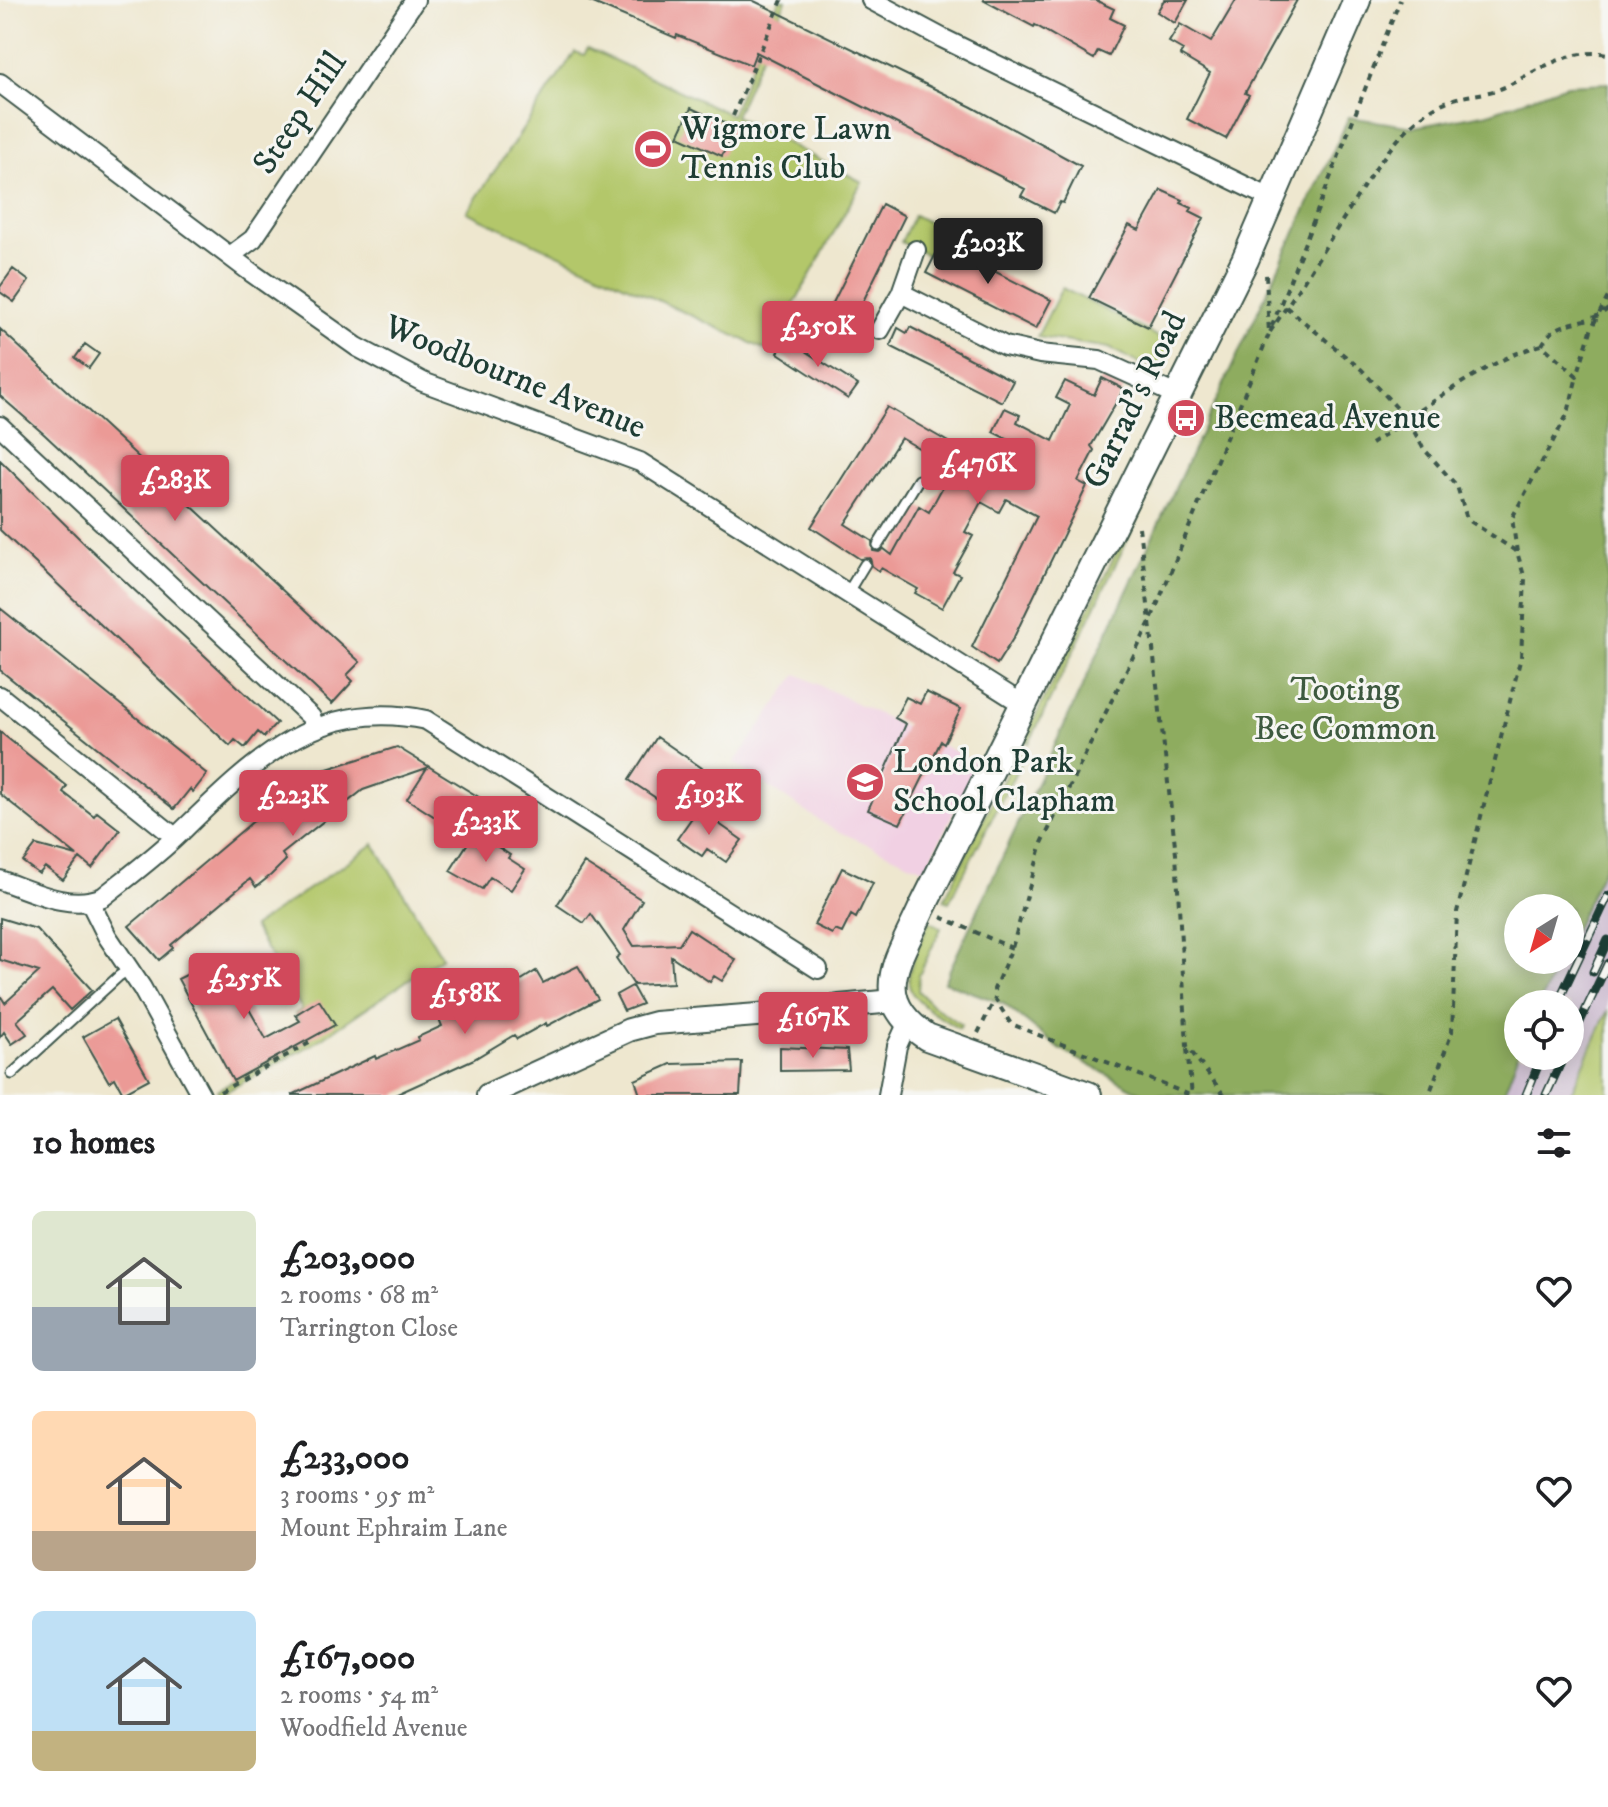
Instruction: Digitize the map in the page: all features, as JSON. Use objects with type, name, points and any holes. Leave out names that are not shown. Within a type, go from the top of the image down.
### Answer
[{"type":"main road","name":"Garrad's Road","points":[[893,1001],[894,972],[922,908],[1245,260],[1357,0]]},
{"type":"main road","points":[[893,1001],[907,1024],[927,1037],[1088,1095]]},
{"type":"street","name":"Steep Hill","points":[[230,256],[253,239],[415,0]]},
{"type":"street","points":[[871,0],[942,38],[1270,198]]},
{"type":"street","name":"Woodbourne Avenue","points":[[0,83],[334,332],[383,362],[423,382],[640,462],[1024,705]]},
{"type":"street","points":[[880,330],[901,293],[916,250]]},
{"type":"street","points":[[901,293],[1005,346],[1040,354],[1099,360],[1176,395]]},
{"type":"street","points":[[0,426],[311,717],[316,728]]},
{"type":"street","points":[[0,696],[175,837]]},
{"type":"street","points":[[0,880],[75,903],[103,897],[175,837],[228,785],[295,737],[368,713],[406,715],[426,720],[818,969]]},
{"type":"street","points":[[90,902],[107,936],[131,968],[201,1095]]},
{"type":"street","points":[[488,1095],[629,1030],[655,1023],[893,1001]]},
{"type":"street","points":[[888,1095],[897,1046],[907,1024]]},
{"type":"lane","points":[[878,545],[918,480]]},
{"type":"lane","points":[[848,592],[865,564]]},
{"type":"lane","points":[[12,1074],[131,968]]},
{"type":"path","points":[[733,116],[782,0]]},
{"type":"path","points":[[1139,527],[1150,622],[1176,854],[1191,1095],[1011,1024],[995,999],[994,989],[1012,948],[1042,843],[1150,622],[1269,334],[1400,0]]},
{"type":"path","points":[[1269,334],[1386,153],[1428,112],[1443,102],[1490,94],[1564,58],[1608,54]]},
{"type":"path","points":[[1264,271],[1269,334]]},
{"type":"path","points":[[1429,1095],[1452,1032],[1457,912],[1521,657],[1525,579],[1512,518],[1568,413],[1597,318],[1608,297]]},
{"type":"path","points":[[1286,307],[1362,370],[1408,420],[1423,448],[1457,486],[1467,519],[1517,552]]},
{"type":"path","points":[[1371,444],[1462,384],[1523,350],[1542,345],[1549,332],[1569,323],[1597,318],[1608,309]]},
{"type":"path","points":[[1542,345],[1577,376]]},
{"type":"path","points":[[941,916],[1012,948]]},
{"type":"path","points":[[975,1038],[995,999]]},
{"type":"path","points":[[214,1095],[311,1042]]},
{"type":"path","points":[[1187,1046],[1224,1095]]},
{"type":"shaded area","name":"London Park School Clapham","points":[[797,674],[978,763],[925,870],[829,827],[734,763]]},
{"type":"shaded area","points":[[1608,859],[1608,1010],[1584,1064],[1584,990],[1546,990],[1553,974],[1584,974],[1584,910]]},
{"type":"shaded area","points":[[1512,1070],[1581,1070],[1570,1095],[1503,1095]]},
{"type":"green space","name":"Wigmore Lawn Tennis Club","points":[[779,0],[786,0],[735,116],[862,182],[768,351],[467,212],[575,52],[584,55],[588,48],[731,115]]},
{"type":"green space","name":"Tooting Bec Common","points":[[1608,83],[1608,859],[1584,910],[1584,894],[1504,894],[1504,974],[1553,974],[1546,990],[1504,990],[1504,1070],[1512,1070],[1503,1095],[1145,1095],[1061,1050],[1004,1004],[944,982],[1349,117],[1414,127],[1489,113],[1566,85]]},
{"type":"green space","points":[[914,215],[943,230],[929,256],[901,242]]},
{"type":"green space","points":[[1062,288],[1172,344],[1166,359],[1158,364],[1143,365],[1109,348],[1037,337]]},
{"type":"green space","points":[[1149,486],[1153,487],[1029,743],[1024,740]]},
{"type":"green space","points":[[1018,750],[1025,754],[949,902],[944,900]]},
{"type":"green space","points":[[374,844],[442,957],[313,1044],[220,1095],[217,1090],[310,1039],[295,1014],[302,1009],[253,927]]},
{"type":"green space","points":[[929,921],[941,928],[919,975],[918,991],[961,1025],[959,1029],[923,1005],[913,995],[909,985],[913,961]]},
{"type":"green space","points":[[1608,1010],[1608,1095],[1570,1095],[1581,1070],[1584,1070]]},
{"type":"building","points":[[586,0],[752,0],[972,107],[1081,166],[1063,203],[1060,202],[1054,213],[1021,196],[1025,189],[756,52],[751,65]]},
{"type":"building","points":[[983,0],[1095,0],[1114,9],[1110,18],[1124,25],[1109,56],[1098,51],[1094,59]]},
{"type":"building","points":[[1164,0],[1188,0],[1175,23],[1157,12]]},
{"type":"building","points":[[1236,0],[1297,0],[1245,93],[1249,95],[1226,139],[1187,119],[1210,73],[1180,55],[1183,50],[1169,42],[1180,24],[1211,42]]},
{"type":"building","points":[[691,108],[735,128],[722,156],[678,136]]},
{"type":"building","points":[[1161,190],[1183,200],[1181,203],[1192,208],[1190,211],[1204,218],[1148,327],[1089,298],[1129,225],[1139,230]]},
{"type":"building","points":[[882,204],[905,216],[843,342],[820,329]]},
{"type":"building","points":[[941,244],[1051,300],[1036,329],[926,273]]},
{"type":"building","points":[[13,269],[29,281],[14,302],[0,292],[0,287]]},
{"type":"building","points":[[910,327],[1013,381],[1002,402],[890,346],[898,328],[907,333]]},
{"type":"building","points":[[0,329],[360,662],[347,675],[353,681],[332,704],[0,396]]},
{"type":"building","points":[[786,339],[858,385],[848,399],[778,353]]},
{"type":"building","points":[[85,344],[99,354],[89,368],[75,358]]},
{"type":"building","points":[[1102,378],[1124,389],[1091,446],[1094,450],[1078,481],[1087,486],[1014,637],[997,664],[972,647],[1037,516],[1006,499],[999,512],[981,502],[965,532],[973,536],[953,572],[960,575],[942,608],[915,593],[918,589],[881,568],[879,571],[872,566],[870,558],[860,559],[811,527],[887,407],[957,447],[947,464],[901,438],[845,524],[872,541],[873,551],[884,549],[892,555],[919,506],[929,512],[954,466],[989,485],[992,480],[1006,488],[1027,449],[993,432],[1005,408],[1020,415],[1017,422],[1053,441],[1070,405],[1056,398],[1065,381],[1094,395]]},
{"type":"building","points":[[0,460],[86,545],[277,723],[264,737],[258,732],[245,748],[235,740],[230,746],[0,530]]},
{"type":"building","points":[[0,608],[207,774],[193,792],[190,789],[174,809],[0,670]]},
{"type":"building","points":[[926,692],[961,709],[944,743],[941,741],[900,824],[868,810],[906,724],[895,718],[906,697],[920,704]]},
{"type":"building","points":[[0,732],[67,786],[63,792],[94,816],[97,812],[120,830],[92,868],[80,858],[63,880],[45,867],[39,874],[23,862],[36,845],[77,856],[0,794]]},
{"type":"building","points":[[657,737],[702,768],[674,810],[629,780]]},
{"type":"building","points":[[397,747],[482,799],[460,833],[407,799],[427,768],[363,790],[282,854],[286,860],[271,875],[256,887],[250,879],[171,945],[173,948],[159,960],[129,926],[263,813],[321,771]]},
{"type":"building","points":[[698,809],[742,840],[726,862],[707,849],[702,856],[677,839]]},
{"type":"building","points":[[475,832],[525,869],[511,890],[490,877],[482,889],[450,871]]},
{"type":"building","points":[[584,863],[642,900],[624,930],[634,946],[679,944],[689,929],[736,960],[722,981],[714,976],[710,982],[671,956],[673,983],[634,985],[616,958],[620,955],[591,914],[584,923],[557,905]]},
{"type":"building","points":[[842,868],[873,883],[856,918],[851,915],[842,933],[835,930],[832,934],[814,925]]},
{"type":"building","points":[[0,918],[36,929],[92,990],[70,1010],[52,990],[17,1021],[27,1034],[12,1044],[4,1032],[0,1037],[0,995],[5,1003],[39,972],[0,960]]},
{"type":"building","points":[[220,958],[266,1039],[300,1021],[295,1015],[319,1000],[335,1025],[233,1081],[178,979]]},
{"type":"building","points":[[578,966],[598,999],[517,1039],[514,1035],[474,1059],[395,1095],[292,1095],[375,1056],[376,1059],[419,1040],[418,1037],[442,1026],[439,1019],[501,987],[504,991],[536,971],[543,983]]},
{"type":"building","points":[[632,986],[642,1004],[624,1011],[616,995]]},
{"type":"building","points":[[115,1019],[149,1079],[123,1093],[115,1078],[109,1082],[83,1037]]},
{"type":"building","points":[[780,1047],[847,1050],[849,1070],[780,1071]]},
{"type":"building","points":[[742,1062],[740,1095],[640,1095],[635,1080],[671,1064]]},
{"type":"railway","points":[[1564,990],[1608,896]]},
{"type":"railway","points":[[1593,972],[1608,940]]},
{"type":"railway","points":[[1584,1014],[1608,963]]},
{"type":"railway","points":[[1526,1095],[1536,1070]]},
{"type":"railway","points":[[1546,1095],[1558,1070]]},
{"type":"place","name":"Wigmore Lawn Tennis Club","points":[[653,149]]},
{"type":"place","name":"Becmead Avenue","points":[[1186,418]]},
{"type":"place","name":"London Park School Clapham","points":[[865,782]]}]
